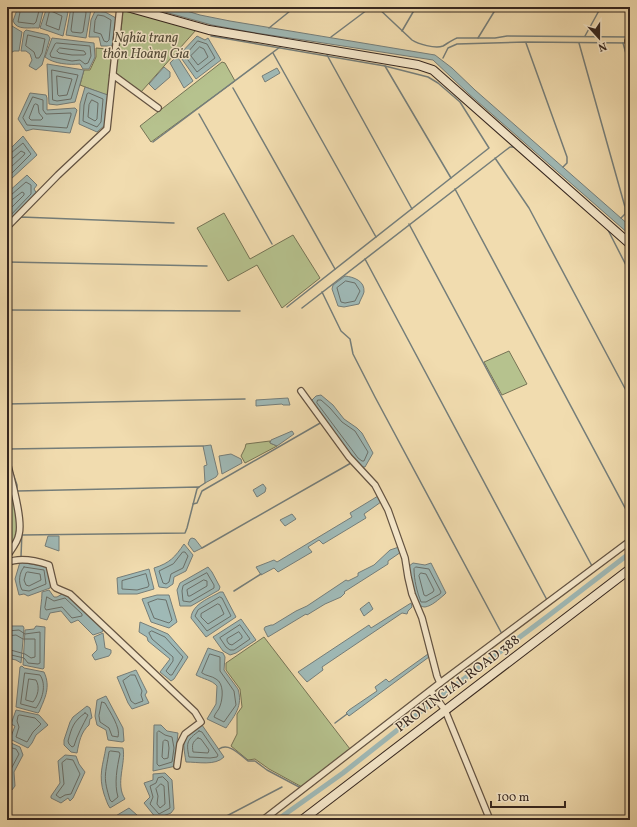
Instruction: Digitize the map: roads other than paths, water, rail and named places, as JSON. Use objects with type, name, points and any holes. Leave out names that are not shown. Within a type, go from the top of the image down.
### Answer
[{"type":"street","points":[[7,228],[58,175],[107,129],[120,7]]},
{"type":"street","points":[[127,7],[209,30],[418,65],[433,70],[630,244]]},
{"type":"street","points":[[113,75],[158,108]]},
{"type":"street","points":[[301,391],[349,457],[376,485],[383,499],[394,523],[405,558],[412,594],[422,618],[440,683]]},
{"type":"street","points":[[7,462],[13,483],[20,531],[7,556]]},
{"type":"street","points":[[264,820],[440,683],[630,541]]},
{"type":"street","points":[[7,563],[13,560],[19,560],[49,565],[54,586],[70,594],[195,712],[201,722],[185,734],[180,744],[177,766]]},
{"type":"street","name":"PROVINCIAL ROAD 388","points":[[302,820],[444,709],[630,569]]},
{"type":"street","points":[[431,691],[444,709],[490,820]]},
{"type":"water","points":[[18,7],[44,7],[39,28],[24,28],[15,24],[13,21]]},
{"type":"water","points":[[47,7],[68,12],[63,36],[40,28]]},
{"type":"water","points":[[71,7],[91,9],[86,38],[66,35]]},
{"type":"water","points":[[147,7],[174,7],[200,15],[230,21],[435,55],[452,68],[630,226],[630,235],[469,94],[433,60],[212,25]]},
{"type":"water","points":[[95,11],[105,12],[116,18],[112,46],[101,46],[99,37],[89,37],[91,20]]},
{"type":"water","points":[[7,26],[12,26],[22,32],[19,51],[14,51],[7,55]]},
{"type":"water","points":[[26,30],[48,35],[50,38],[42,65],[36,70],[29,66],[32,60],[30,54],[26,51],[21,51],[24,32]]},
{"type":"water","points":[[197,36],[205,40],[208,38],[221,60],[196,79],[179,55]]},
{"type":"water","points":[[52,38],[94,43],[95,57],[89,69],[83,69],[80,64],[62,64],[45,57]]},
{"type":"water","points":[[177,56],[193,81],[184,88],[170,63]]},
{"type":"water","points":[[47,64],[84,70],[75,102],[57,105],[49,104]]},
{"type":"water","points":[[164,67],[170,72],[170,77],[155,90],[149,84]]},
{"type":"water","points":[[277,68],[280,73],[265,82],[262,76]]},
{"type":"water","points":[[85,87],[108,95],[105,125],[97,132],[79,124],[80,104]]},
{"type":"water","points":[[30,93],[46,95],[47,110],[75,108],[77,110],[70,133],[33,129],[26,131],[18,119]]},
{"type":"water","points":[[23,136],[37,155],[11,179],[7,175],[7,152]]},
{"type":"water","points":[[27,175],[37,185],[34,189],[37,194],[7,224],[7,193]]},
{"type":"water","points":[[345,276],[358,280],[363,285],[364,292],[359,304],[344,307],[338,306],[332,289],[333,285]]},
{"type":"water","points":[[321,395],[333,405],[344,419],[362,433],[373,453],[365,467],[362,467],[355,461],[312,403],[312,400],[316,396]]},
{"type":"water","points":[[288,398],[290,405],[282,404],[256,406],[256,400]]},
{"type":"water","points":[[292,431],[294,434],[277,446],[270,443],[271,440]]},
{"type":"water","points":[[211,445],[218,474],[216,477],[205,483],[204,466],[207,465],[203,446]]},
{"type":"water","points":[[231,454],[241,459],[242,463],[222,474],[219,456]]},
{"type":"water","points":[[263,484],[266,488],[265,492],[257,497],[253,490]]},
{"type":"water","points":[[378,496],[381,502],[364,514],[366,518],[323,544],[319,540],[308,547],[312,552],[278,572],[274,568],[261,575],[256,567],[274,560],[277,562],[352,517],[350,513]]},
{"type":"water","points":[[292,514],[296,519],[285,526],[280,520]]},
{"type":"water","points":[[48,536],[59,536],[59,551],[45,546]]},
{"type":"water","points":[[192,538],[195,539],[202,548],[194,552],[188,544]]},
{"type":"water","points":[[184,544],[193,555],[186,571],[174,577],[173,584],[167,588],[159,587],[154,568],[172,559]]},
{"type":"water","points":[[399,547],[401,552],[388,561],[388,564],[344,592],[345,593],[341,597],[325,604],[307,615],[306,614],[268,637],[264,629],[265,627],[273,625],[307,606],[346,580],[348,581],[358,576],[358,573],[374,565],[390,550]]},
{"type":"water","points":[[20,562],[48,567],[51,582],[50,588],[28,596],[24,594],[19,595],[15,579]]},
{"type":"water","points":[[413,563],[425,565],[431,563],[446,593],[435,602],[425,607],[421,606],[415,597],[411,583],[409,566]]},
{"type":"water","points":[[208,567],[220,587],[219,590],[191,606],[180,606],[177,590],[180,583]]},
{"type":"water","points":[[149,569],[154,589],[137,594],[118,594],[117,578]]},
{"type":"water","points":[[49,590],[54,597],[64,593],[68,595],[104,629],[102,632],[93,635],[78,620],[71,623],[61,611],[50,613],[47,620],[40,618],[42,592]]},
{"type":"water","points":[[220,592],[223,592],[236,617],[206,637],[191,618],[192,613],[202,602]]},
{"type":"water","points":[[157,595],[169,595],[177,622],[169,628],[151,622],[142,599]]},
{"type":"water","points":[[369,602],[373,609],[364,616],[360,609]]},
{"type":"water","points":[[411,603],[412,607],[407,614],[402,613],[322,667],[323,670],[307,682],[298,672],[369,625],[371,628]]},
{"type":"water","points":[[241,619],[256,640],[236,653],[230,655],[223,651],[213,637]]},
{"type":"water","points":[[140,622],[168,634],[188,657],[174,679],[171,681],[160,672],[170,659],[148,641],[147,637],[139,632]]},
{"type":"water","points":[[23,626],[24,628],[21,663],[7,658],[7,627]]},
{"type":"water","points":[[36,626],[45,627],[43,669],[23,665],[25,630],[34,629]]},
{"type":"water","points":[[103,633],[105,648],[111,650],[111,653],[109,656],[95,660],[92,655],[97,650],[94,637]]},
{"type":"water","points":[[208,648],[223,653],[225,657],[224,670],[238,689],[240,700],[239,705],[226,728],[207,719],[216,704],[217,686],[196,675]]},
{"type":"water","points":[[428,654],[429,657],[349,716],[346,713],[377,691],[375,687],[386,679],[389,682]]},
{"type":"water","points":[[22,666],[24,668],[44,672],[46,677],[47,688],[38,713],[16,707],[20,667]]},
{"type":"water","points":[[136,670],[147,692],[145,695],[149,703],[132,709],[117,677]]},
{"type":"water","points":[[106,696],[123,728],[124,741],[122,742],[108,740],[106,730],[97,725],[95,716],[97,700]]},
{"type":"water","points":[[87,706],[90,708],[92,718],[82,734],[77,753],[71,752],[64,745],[64,740],[70,722],[73,717]]},
{"type":"water","points":[[16,710],[39,715],[48,725],[36,735],[28,748],[10,739],[15,726],[11,724]]},
{"type":"water","points":[[154,725],[161,725],[167,731],[178,733],[176,766],[153,771]]},
{"type":"water","points":[[202,725],[224,757],[211,763],[186,762],[184,748],[185,740],[190,733]]},
{"type":"water","points":[[11,743],[20,747],[23,755],[14,772],[15,786],[9,792],[7,791],[7,747]]},
{"type":"water","points":[[106,747],[123,748],[124,754],[121,787],[125,799],[110,808],[104,794],[101,781]]},
{"type":"water","points":[[65,755],[76,756],[79,764],[85,772],[73,798],[70,801],[68,798],[61,803],[51,798],[51,796],[60,783],[58,761]]},
{"type":"water","points":[[165,773],[172,780],[174,809],[171,813],[156,818],[144,803],[150,797],[144,783],[153,780],[153,774]]},
{"type":"water","points":[[129,808],[137,815],[139,820],[116,820],[114,817]]},
{"type":"waterway","points":[[269,28],[295,7]]},
{"type":"waterway","points":[[331,37],[371,7]]},
{"type":"waterway","points":[[377,7],[412,40],[431,46],[440,47],[457,38],[495,38],[507,36],[630,37]]},
{"type":"waterway","points":[[402,31],[416,7]]},
{"type":"waterway","points":[[478,38],[497,7]]},
{"type":"waterway","points":[[585,36],[601,7]]},
{"type":"waterway","points":[[211,36],[385,66],[428,77],[438,83],[460,102],[489,148],[287,307]]},
{"type":"waterway","points":[[443,58],[448,48],[457,44],[526,42],[628,43]]},
{"type":"waterway","points":[[526,43],[567,157],[567,163],[563,167]]},
{"type":"waterway","points":[[579,43],[625,207],[625,214],[621,218]]},
{"type":"waterway","points":[[623,43],[630,68]]},
{"type":"waterway","points":[[153,142],[280,47]]},
{"type":"waterway","points":[[273,53],[376,237]]},
{"type":"waterway","points":[[327,55],[412,209]]},
{"type":"waterway","points":[[385,66],[451,178]]},
{"type":"waterway","points":[[233,88],[335,269]]},
{"type":"waterway","points":[[199,114],[272,244]]},
{"type":"waterway","points":[[302,308],[506,150],[510,147],[515,147]]},
{"type":"waterway","points":[[495,158],[529,208],[630,398]]},
{"type":"waterway","points":[[455,189],[630,517]]},
{"type":"waterway","points":[[17,221],[21,217],[174,223]]},
{"type":"waterway","points":[[409,224],[592,566]]},
{"type":"waterway","points":[[608,230],[630,273]]},
{"type":"waterway","points":[[365,259],[547,600]]},
{"type":"waterway","points":[[7,262],[207,266]]},
{"type":"waterway","points":[[322,292],[341,331],[350,339],[353,354],[375,397],[502,634]]},
{"type":"waterway","points":[[7,310],[240,311]]},
{"type":"waterway","points":[[7,404],[245,399]]},
{"type":"waterway","points":[[193,504],[197,503],[202,491],[322,422]]},
{"type":"waterway","points":[[7,436],[10,465],[17,485],[17,492]]},
{"type":"waterway","points":[[8,449],[203,446]]},
{"type":"waterway","points":[[202,548],[351,463]]},
{"type":"waterway","points":[[199,487],[205,483]]},
{"type":"waterway","points":[[17,491],[199,487],[197,489],[185,533],[22,535]]},
{"type":"waterway","points":[[21,557],[22,531]]},
{"type":"waterway","points":[[277,820],[343,773],[429,705],[630,553]]},
{"type":"waterway","points":[[234,591],[261,574]]},
{"type":"waterway","points":[[335,723],[347,714]]},
{"type":"waterway","points":[[219,749],[223,747],[230,748],[248,761],[255,761],[267,770],[301,788]]},
{"type":"waterway","points":[[219,820],[282,787]]},
{"type":"park label","name":"Nghĩa trang thôn Hoàng Gia","points":[[146,46]]}]
